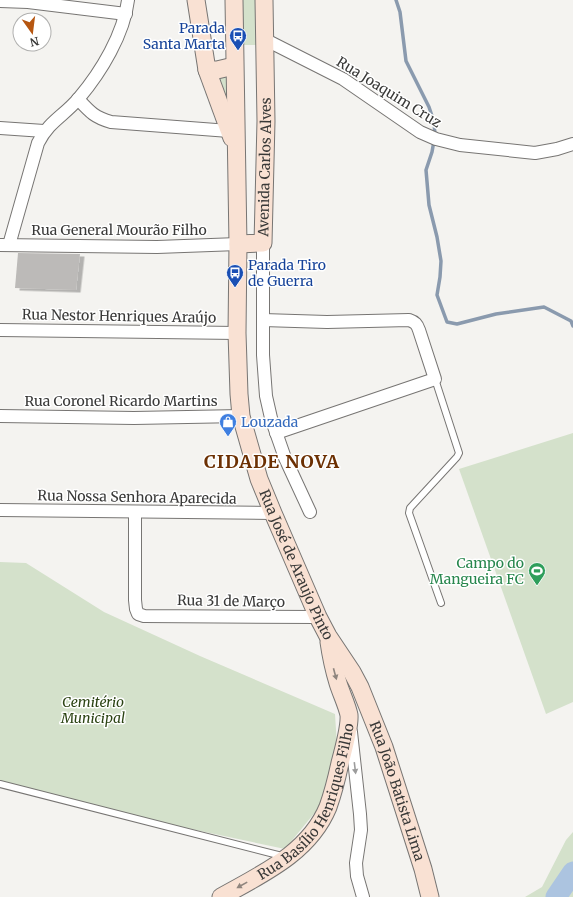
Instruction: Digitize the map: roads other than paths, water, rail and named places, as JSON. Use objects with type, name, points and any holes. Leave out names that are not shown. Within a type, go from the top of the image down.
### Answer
[{"type":"main road","points":[[196,0],[207,70],[236,149]]},
{"type":"main road","name":"Avenida Carlos Alves","points":[[234,0],[238,244],[263,243],[266,121],[266,40],[264,0]]},
{"type":"main road","points":[[207,70],[235,74]]},
{"type":"main road","name":"Rua José de Araujo Pinto","points":[[238,244],[237,333],[241,416],[259,479],[318,617],[328,636],[360,687]]},
{"type":"main road","name":"Rua Basílio Henriques Filho","points":[[221,897],[288,858],[317,828],[328,807],[345,743],[349,715],[331,658],[328,636]]},
{"type":"main road","name":"Rua João Batista Lima","points":[[360,687],[384,748],[423,869],[430,897]]},
{"type":"street","points":[[4,245],[38,143],[44,131],[78,99],[98,73],[117,37],[126,14],[128,0]]},
{"type":"street","points":[[0,1],[28,1],[126,14]]},
{"type":"street","name":"Rua Joaquim Cruz","points":[[266,40],[343,79],[420,132],[444,141],[473,147],[535,153],[573,144]]},
{"type":"street","points":[[78,99],[93,115],[100,119],[112,122],[230,131]]},
{"type":"street","points":[[0,128],[44,131]]},
{"type":"street","points":[[263,243],[263,355],[266,396],[271,418],[285,458],[310,512]]},
{"type":"street","name":"Rua General Mourão Filho","points":[[4,245],[157,246],[238,244]]},
{"type":"street","points":[[263,320],[328,322],[409,320],[417,324],[435,379],[276,433]]},
{"type":"street","name":"Rua Nestor Henriques Araújo","points":[[0,330],[237,333]]},
{"type":"street","name":"Rua Coronel Ricardo Martins","points":[[0,416],[134,418],[241,416]]},
{"type":"street","name":"Rua Nossa Senhora Aparecida","points":[[0,510],[273,513]]},
{"type":"street","name":"Rua 31 de Março","points":[[135,512],[135,600],[138,614],[144,616],[318,617]]},
{"type":"street","points":[[349,715],[361,830],[356,863],[357,876],[363,897]]},
{"type":"lane","points":[[435,379],[458,446],[459,453],[458,457],[410,508],[409,513],[441,603]]},
{"type":"lane","points":[[0,784],[288,858]]},
{"type":"waterway","points":[[396,0],[400,12],[406,61],[429,107],[434,122],[435,135],[432,152],[426,170],[429,205],[441,261],[437,295],[447,322],[457,324],[496,314],[544,307],[571,321],[573,326]]},
{"type":"waterway","points":[[556,897],[573,872]]},
{"type":"place","name":"Parada Santa Marta","points":[[238,51]]},
{"type":"place","name":"Parada Tiro de Guerra","points":[[235,288]]},
{"type":"place","name":"Louzada","points":[[228,437]]},
{"type":"place","name":"Campo do Mangueira FC","points":[[537,586]]},
{"type":"district","name":"CIDADE NOVA","points":[[272,462]]},
{"type":"park label","name":"Cemitério Municipal","points":[[93,710]]}]
